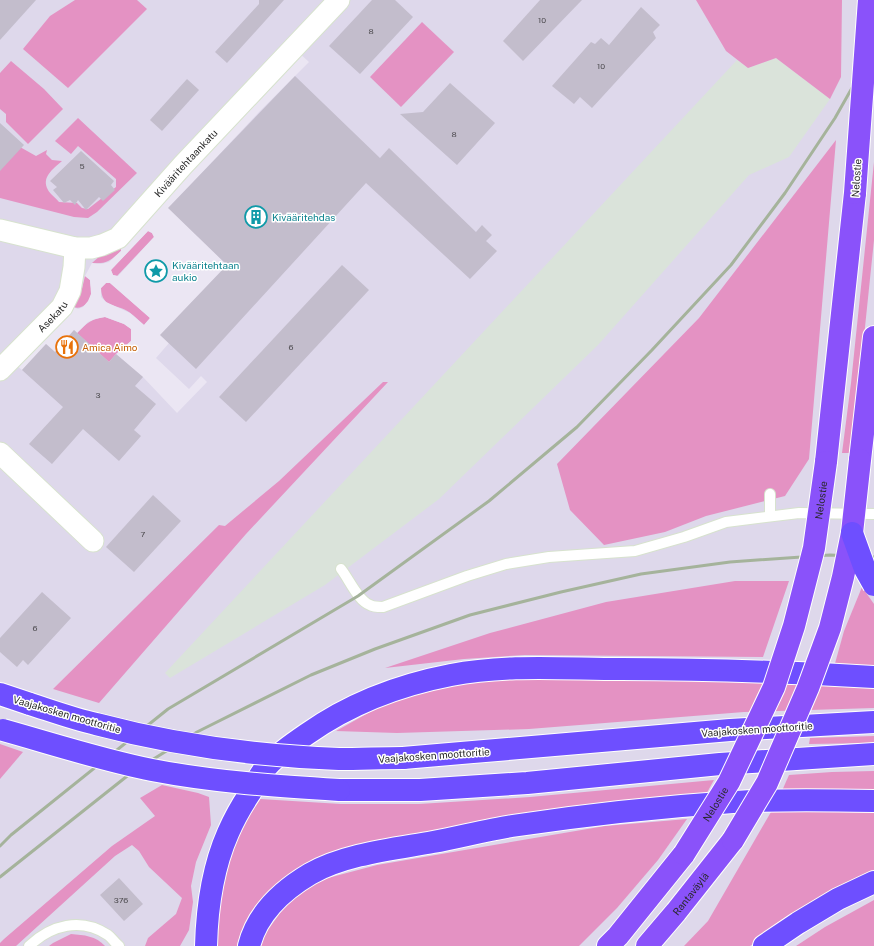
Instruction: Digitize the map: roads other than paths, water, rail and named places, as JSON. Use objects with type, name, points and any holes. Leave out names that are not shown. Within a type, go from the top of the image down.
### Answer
[{"type":"highway","name":"Nelostie","points":[[608,946],[618,936],[684,854],[729,782],[774,687],[794,626],[814,548],[826,462],[856,192],[869,0]]},
{"type":"highway","points":[[874,337],[852,533],[865,568],[874,585]]},
{"type":"highway","name":"Rantaväylä","points":[[647,946],[733,840],[768,783],[808,688],[830,628],[852,533]]},
{"type":"highway","points":[[206,946],[206,931],[211,895],[218,864],[228,833],[243,804],[263,772],[288,747],[300,738],[341,712],[369,698],[413,684],[452,675],[488,670],[643,669],[796,673],[874,678]]},
{"type":"highway","name":"Vaajakosken moottoritie","points":[[0,694],[96,724],[162,739],[224,749],[289,756],[340,759],[403,758],[730,730],[874,722]]},
{"type":"highway","points":[[2,730],[88,755],[152,770],[222,781],[339,790],[420,790],[527,783],[720,764],[874,754]]},
{"type":"highway","points":[[249,946],[256,925],[269,907],[282,894],[311,874],[333,864],[362,855],[511,827],[603,814],[734,802],[820,800],[874,801]]},
{"type":"highway","points":[[764,946],[838,899],[874,882]]},
{"type":"street","name":"Kivääritehtaankatu","points":[[0,230],[76,248],[96,247],[118,238],[183,165],[339,0]]},
{"type":"street","name":"Asekatu","points":[[0,370],[62,307],[70,291],[76,248]]},
{"type":"street","points":[[0,453],[93,541]]},
{"type":"lane","points":[[770,494],[770,516]]},
{"type":"lane","points":[[341,569],[358,596],[369,605],[383,607],[467,576],[506,564],[549,557],[635,551],[684,537],[726,522],[799,513],[874,514]]},
{"type":"lane","points":[[29,946],[37,938],[54,929],[74,924],[95,929],[108,935],[119,946]]},
{"type":"railway","points":[[0,846],[11,835],[168,709],[358,596],[489,501],[577,427],[652,350],[731,265],[785,193],[835,118],[874,49]]},
{"type":"railway","points":[[0,877],[131,773],[197,732],[311,675],[375,649],[470,615],[641,574],[730,562],[830,555],[874,557]]},
{"type":"place","name":"Kivääritehdas","points":[[256,217]]},
{"type":"place","name":"Kivääritehtaan aukio","points":[[156,271]]},
{"type":"place","name":"Amica Aimo","points":[[67,347]]}]
